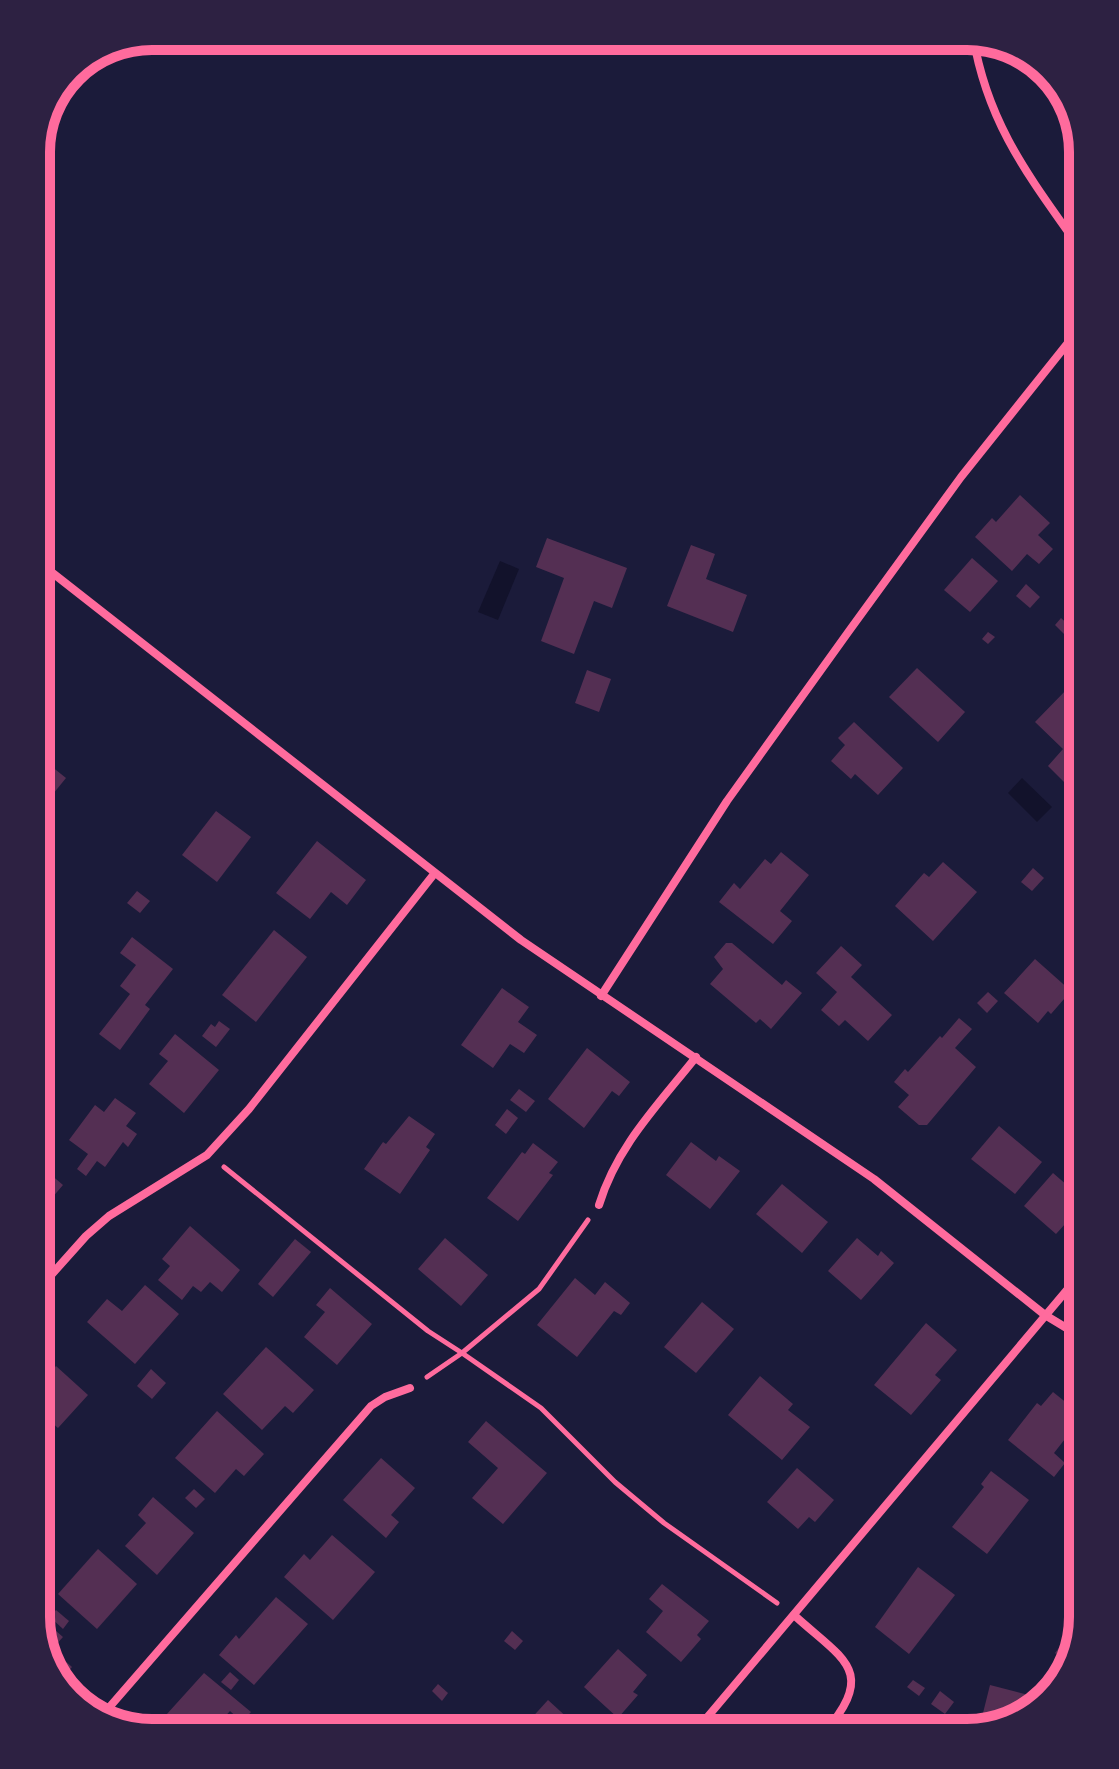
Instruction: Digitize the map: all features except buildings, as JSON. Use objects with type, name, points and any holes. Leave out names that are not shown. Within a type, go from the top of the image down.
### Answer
[{"type":"street","points":[[977,50],[997,123],[1019,161],[1069,233]]},
{"type":"street","points":[[601,996],[727,801],[961,477],[1069,342]]},
{"type":"street","points":[[50,571],[521,940],[874,1179],[1045,1315],[1069,1330]]},
{"type":"street","points":[[50,1276],[86,1236],[109,1216],[207,1155],[249,1109],[434,874]]},
{"type":"street","points":[[599,1205],[610,1170],[621,1151],[696,1057]]},
{"type":"street","points":[[706,1719],[1069,1287]]},
{"type":"street","points":[[108,1709],[371,1406],[410,1388]]},
{"type":"street","points":[[794,1615],[852,1671],[853,1685],[848,1701],[836,1719]]},
{"type":"path","points":[[207,1155],[428,1331],[541,1408],[615,1482],[664,1523],[794,1615]]},
{"type":"path","points":[[410,1388],[462,1353],[539,1289],[599,1205]]},
{"type":"shaded area","points":[[500,561],[519,569],[498,620],[478,612]]},
{"type":"shaded area","points":[[1022,778],[1052,807],[1037,822],[1008,793]]}]
